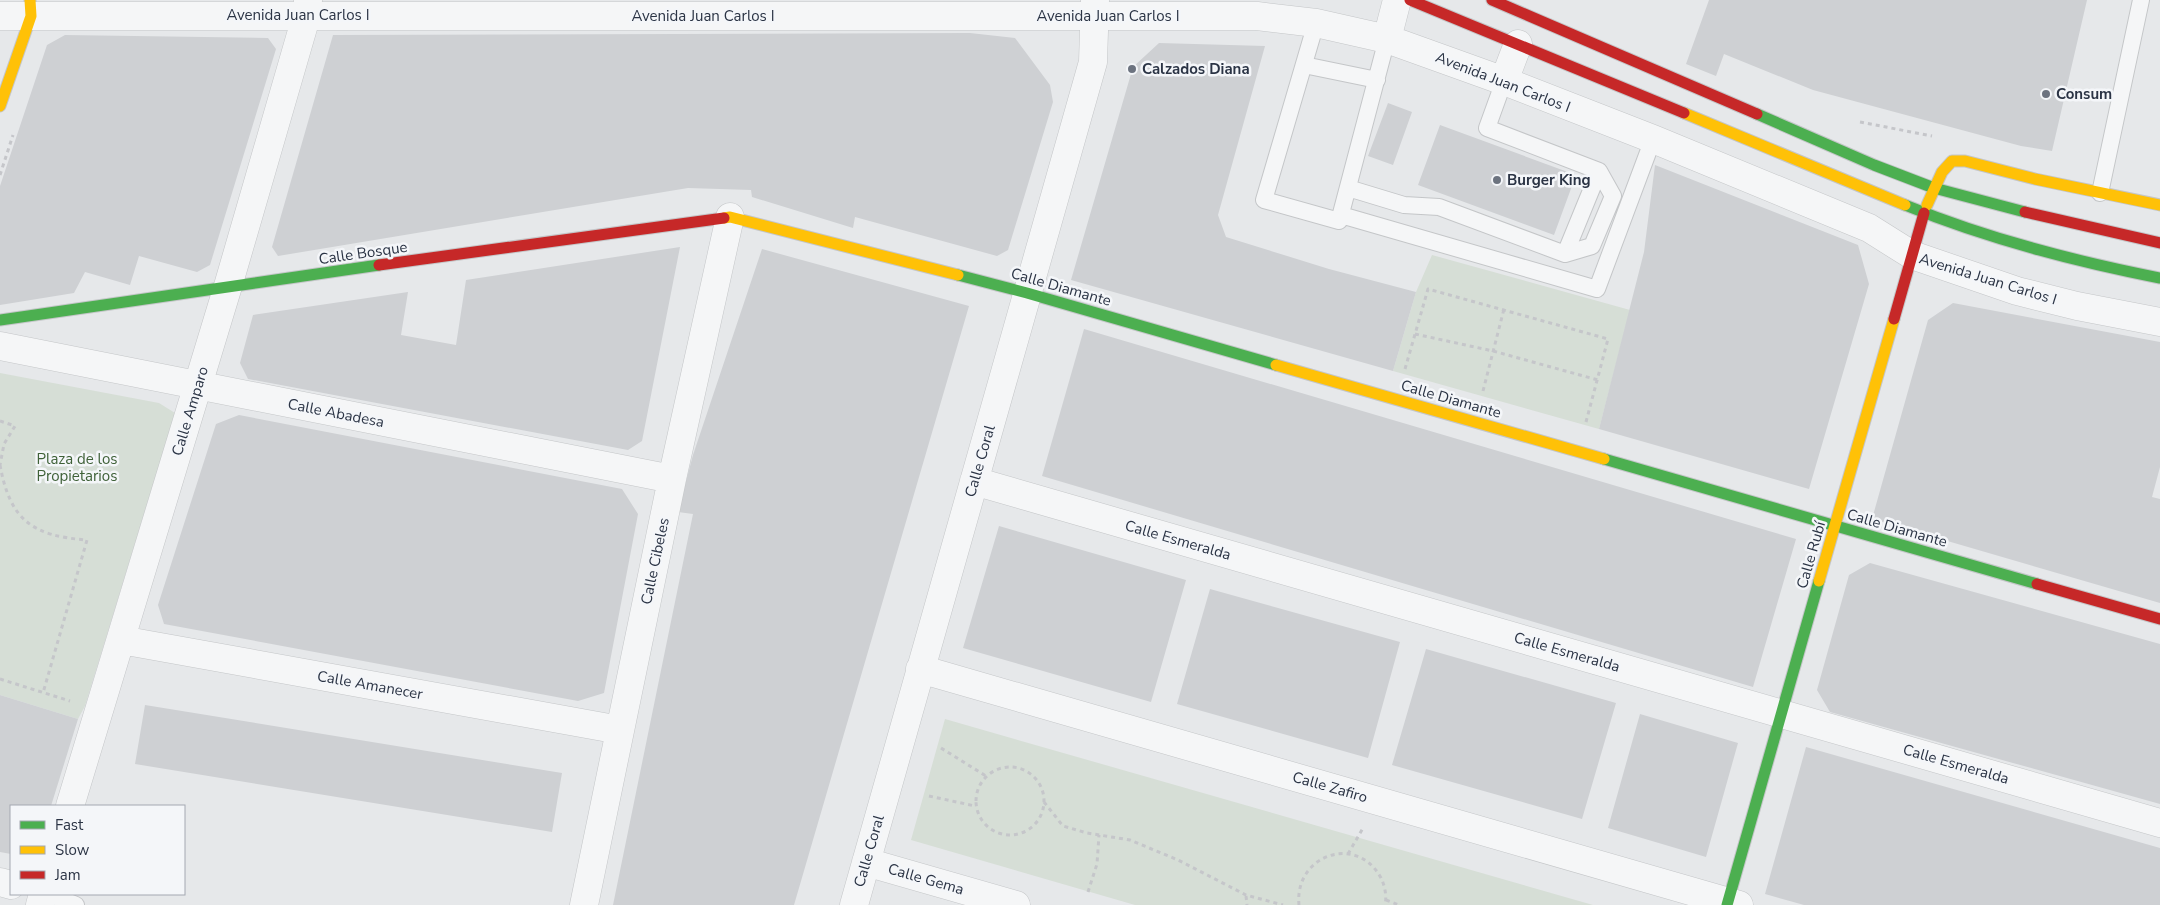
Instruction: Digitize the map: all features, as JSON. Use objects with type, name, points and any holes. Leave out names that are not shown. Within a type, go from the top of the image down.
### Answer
[{"type":"main road","points":[[1410,0],[1924,213],[2029,249],[2087,264],[2160,278]]},
{"type":"main road","points":[[1492,0],[1874,165],[1934,188],[2025,214],[2160,243]]},
{"type":"main road","points":[[0,106],[30,8]]},
{"type":"main road","name":"Calle Rubí","points":[[1731,904],[1781,714],[1924,213],[1942,172],[1952,161],[1965,162],[2100,193]]},
{"type":"main road","points":[[2100,193],[2160,205]]},
{"type":"main road","name":"Calle Bosque","points":[[0,320],[228,286],[730,218]]},
{"type":"main road","name":"Calle Diamante","points":[[730,218],[1027,292],[2160,620]]},
{"type":"street","points":[[1387,39],[1397,0]]},
{"type":"street","name":"Calle Amparo","points":[[70,805],[228,286],[307,7]]},
{"type":"street","name":"Avenida Juan Carlos I","points":[[0,16],[30,8],[1146,8],[1257,16],[1316,23],[1387,39],[1504,81],[1653,139],[1869,228],[1912,255],[2016,291],[2077,306],[2160,322]]},
{"type":"street","name":"Calle Coral","points":[[854,905],[1093,62],[1095,8]]},
{"type":"street","points":[[1504,81],[1518,44]]},
{"type":"street","points":[[1653,139],[1665,105]]},
{"type":"street","name":"Calle Cibeles","points":[[584,905],[672,479],[730,218]]},
{"type":"street","name":"Calle Abadesa","points":[[0,346],[672,479]]},
{"type":"street","name":"Calle Esmeralda","points":[[974,481],[2160,823]]},
{"type":"street","name":"Calle Amanecer","points":[[121,640],[620,730]]},
{"type":"street","name":"Calle Zafiro","points":[[920,669],[1731,904]]},
{"type":"street","name":"Calle Gema","points":[[866,862],[1016,905]]},
{"type":"lane","points":[[2100,193],[2141,0]]},
{"type":"lane","points":[[1316,23],[1264,200],[1339,221],[1387,39]]},
{"type":"lane","points":[[1304,65],[1377,80]]},
{"type":"lane","points":[[1348,188],[1404,205],[1439,208],[1565,254],[1592,246],[1613,196],[1599,171],[1487,128],[1504,81]]},
{"type":"lane","points":[[1341,215],[1597,288],[1653,139]]},
{"type":"lane","points":[[1565,254],[1599,171]]},
{"type":"lane","points":[[51,895],[76,905]]},
{"type":"path","points":[[1397,399],[1428,289],[1608,339],[1578,453]]},
{"type":"path","points":[[1476,421],[1504,309]]},
{"type":"path","points":[[1415,334],[1493,351],[1598,380]]},
{"type":"path","points":[[0,422],[15,426],[4,444],[0,465],[4,488],[15,511],[38,530],[61,538],[87,540],[43,693]]},
{"type":"path","points":[[0,679],[76,703]]},
{"type":"path","points":[[941,748],[986,776]]},
{"type":"path","points":[[1005,766],[1017,767],[1028,771],[1037,779],[1043,790],[1044,802],[1042,813],[1036,823],[1026,831],[1014,835],[1002,834],[991,830],[979,818],[975,806],[975,794],[986,776],[996,769],[1005,766]]},
{"type":"path","points":[[929,796],[975,806]]},
{"type":"path","points":[[1044,802],[1063,826],[1138,843],[1178,860],[1246,896],[1283,905]]},
{"type":"path","points":[[1088,892],[1097,864],[1099,835]]},
{"type":"path","points":[[1299,905],[1298,894],[1302,879],[1310,867],[1323,858],[1338,854],[1348,854],[1363,858],[1376,870],[1384,883],[1385,905]]},
{"type":"path","points":[[1246,896],[1247,905]]},
{"type":"path","points":[[1386,900],[1399,905]]},
{"type":"green space","points":[[1432,255],[1630,310],[1599,429],[1393,371],[1416,292]]},
{"type":"green space","name":"Plaza de los Propietarios","points":[[0,373],[159,403],[175,413],[85,706],[78,719],[0,695]]},
{"type":"green space","points":[[945,719],[1593,905],[1135,905],[911,840]]},
{"type":"building","points":[[1709,0],[2087,0],[2052,151],[2021,146],[1813,90],[1724,54],[1716,76],[1686,64]]},
{"type":"building","points":[[970,33],[1015,38],[1050,85],[1053,102],[1008,250],[997,256],[855,217],[853,228],[752,197],[751,190],[688,188],[278,256],[272,247],[333,35]]},
{"type":"building","points":[[65,35],[268,38],[276,49],[210,265],[197,272],[139,256],[130,285],[85,272],[74,293],[0,305],[0,186],[47,45]]},
{"type":"building","points":[[1159,43],[1265,46],[1218,215],[1226,237],[1329,269],[1416,292],[1393,371],[1071,280],[1133,67]]},
{"type":"building","points":[[1388,103],[1412,112],[1393,165],[1368,156]]},
{"type":"building","name":"Burger King","points":[[1440,125],[1576,175],[1554,235],[1418,185]]},
{"type":"building","points":[[1655,165],[1858,245],[1869,284],[1809,489],[1599,429],[1644,252]]},
{"type":"building","points":[[680,247],[642,441],[628,450],[248,379],[240,363],[253,315],[408,292],[401,335],[456,345],[466,280]]},
{"type":"building","points":[[762,249],[969,306],[794,905],[613,905],[693,514],[678,512],[693,455]]},
{"type":"building","points":[[1953,303],[2160,342],[2160,467],[2152,497],[2160,499],[2160,603],[1872,519],[1928,320]]},
{"type":"building","points":[[1084,329],[1796,539],[1753,687],[1042,476]]},
{"type":"building","points":[[239,415],[622,489],[638,514],[604,693],[578,701],[164,624],[158,605],[216,424]]},
{"type":"building","points":[[999,526],[1186,580],[1151,702],[963,648]]},
{"type":"building","points":[[1870,563],[2160,644],[2160,804],[1830,712],[1817,690],[1849,575]]},
{"type":"building","points":[[1210,589],[1400,642],[1368,758],[1177,704]]},
{"type":"building","points":[[1426,649],[1616,703],[1582,819],[1392,765]]},
{"type":"building","points":[[0,695],[78,719],[51,805],[10,805],[10,854],[0,852]]},
{"type":"building","points":[[145,705],[562,773],[552,832],[135,764]]},
{"type":"building","points":[[1640,714],[1738,743],[1706,857],[1608,828]]},
{"type":"building","points":[[1806,747],[2160,848],[2160,905],[1804,905],[1765,894]]},
{"type":"traffic: fast","points":[[1757,114],[1874,165],[1934,188],[2025,212]]},
{"type":"traffic: fast","points":[[1905,205],[1999,239],[2095,264],[2160,278]]},
{"type":"traffic: fast","points":[[0,320],[379,265]]},
{"type":"traffic: fast","points":[[958,275],[1276,365]]},
{"type":"traffic: fast","points":[[1604,459],[2037,584]]},
{"type":"traffic: fast","points":[[1727,905],[1819,581]]},
{"type":"traffic: slow","points":[[0,106],[31,16],[30,0]]},
{"type":"traffic: slow","points":[[1684,113],[1905,205]]},
{"type":"traffic: slow","points":[[1927,205],[1942,172],[1952,161],[1965,161],[2035,179],[2160,205]]},
{"type":"traffic: slow","points":[[724,218],[730,217],[958,275]]},
{"type":"traffic: slow","points":[[1819,581],[1894,319]]},
{"type":"traffic: slow","points":[[1276,365],[1604,459]]},
{"type":"traffic: jam","points":[[1410,0],[1684,113]]},
{"type":"traffic: jam","points":[[1492,0],[1757,114]]},
{"type":"traffic: jam","points":[[2025,212],[2160,243]]},
{"type":"traffic: jam","points":[[1894,319],[1924,213]]},
{"type":"traffic: jam","points":[[379,265],[724,218]]},
{"type":"traffic: jam","points":[[2037,584],[2160,619]]},
{"type":"place","name":"Calzados Diana","points":[[1132,69]]},
{"type":"place","name":"Consum","points":[[2046,94]]},
{"type":"place","name":"Burger King","points":[[1497,180]]}]
